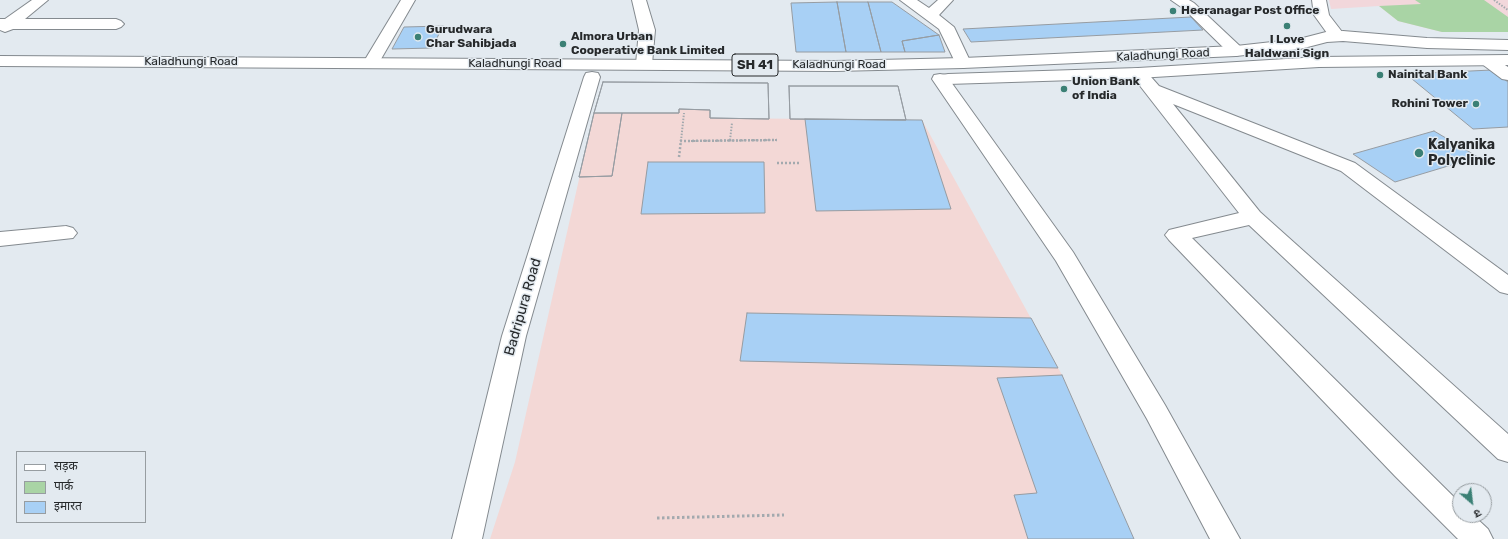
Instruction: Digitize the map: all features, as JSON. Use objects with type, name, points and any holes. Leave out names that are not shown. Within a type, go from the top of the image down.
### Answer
[{"type":"main road","points":[[3,27],[41,0]]},
{"type":"main road","points":[[368,69],[408,0]]},
{"type":"main road","points":[[639,0],[647,30],[644,64]]},
{"type":"main road","points":[[907,0],[931,15],[946,27],[963,63]]},
{"type":"main road","points":[[931,15],[946,0]]},
{"type":"main road","points":[[1178,0],[1189,6],[1236,51]]},
{"type":"main road","points":[[1319,0],[1322,15],[1338,36]]},
{"type":"main road","points":[[3,27],[116,24]]},
{"type":"main road","name":"Kaladhungi Road","points":[[594,71],[644,64],[835,66],[1125,57],[1236,51],[1300,44],[1338,36],[1426,43],[1508,45]]},
{"type":"main road","points":[[1372,38],[1391,50],[1396,61]]},
{"type":"main road","points":[[1300,44],[1306,52],[1319,62]]},
{"type":"main road","points":[[1125,57],[1153,90],[1253,217],[1508,451]]},
{"type":"main road","name":"Kaladhungi Road","points":[[0,61],[153,62],[368,69],[594,71],[776,80],[940,79],[1138,73],[1319,62],[1508,60]]},
{"type":"main road","points":[[1488,61],[1508,75]]},
{"type":"main road","points":[[140,74],[153,62]]},
{"type":"main road","name":"Kaladhungi Road","points":[[0,74],[140,74],[368,69]]},
{"type":"main road","name":"Badripura Road","points":[[466,539],[514,336],[566,159],[594,71]]},
{"type":"main road","points":[[940,79],[1065,257],[1156,412],[1225,539]]},
{"type":"main road","points":[[1153,90],[1348,167],[1508,286]]},
{"type":"main road","points":[[1253,217],[1176,235],[1404,468],[1478,539]]},
{"type":"main road","points":[[0,239],[66,233]]},
{"type":"path","points":[[1494,0],[1508,10]]},
{"type":"path","points":[[679,157],[684,113]]},
{"type":"path","points":[[730,140],[732,123]]},
{"type":"path","points":[[680,141],[777,140]]},
{"type":"path","points":[[777,163],[800,163]]},
{"type":"path","points":[[657,518],[784,515]]},
{"type":"shaded area","points":[[1329,0],[1508,0],[1508,32],[1442,32],[1398,21],[1379,6],[1331,9]]},
{"type":"shaded area","points":[[679,109],[710,110],[710,118],[922,120],[1062,375],[1134,539],[490,539],[515,462],[594,113],[678,113]]},
{"type":"green space","points":[[1415,0],[1484,0],[1508,17],[1508,32],[1442,32],[1398,21],[1379,6],[1421,4]]},
{"type":"building","points":[[837,2],[846,52],[796,52],[791,3]]},
{"type":"building","points":[[837,2],[868,2],[881,52],[846,52]]},
{"type":"building","points":[[868,2],[892,2],[939,35],[902,41],[905,52],[881,52]]},
{"type":"building","points":[[1191,17],[1203,30],[971,42],[963,29]]},
{"type":"building","name":"Gurudwara Char Sahibjada","points":[[443,26],[432,48],[392,49],[404,27]]},
{"type":"building","points":[[939,35],[945,52],[905,52],[902,41]]},
{"type":"building","name":"Rohini Tower","points":[[1492,70],[1508,82],[1508,127],[1473,129],[1406,74]]},
{"type":"building","points":[[603,82],[768,83],[769,119],[710,118],[710,110],[679,109],[679,113],[622,113],[612,176],[579,177]]},
{"type":"building","points":[[603,82],[768,83],[769,119],[710,118],[710,110],[679,109],[679,113],[594,113]]},
{"type":"building","points":[[789,86],[898,86],[906,120],[790,119]]},
{"type":"building","points":[[789,86],[898,86],[906,120],[790,119]]},
{"type":"building","points":[[594,113],[622,113],[612,176],[579,177]]},
{"type":"building","points":[[805,119],[922,120],[951,209],[816,211]]},
{"type":"building","points":[[1434,131],[1478,157],[1395,182],[1353,154]]},
{"type":"building","points":[[648,162],[764,162],[765,213],[641,214]]},
{"type":"building","points":[[747,313],[1031,318],[1058,368],[740,361]]},
{"type":"building","points":[[1062,375],[1134,539],[1028,539],[1014,495],[1037,493],[997,378]]},
{"type":"place","name":"Heeranagar Post Office","points":[[1173,11]]},
{"type":"place","name":"I Love Haldwani Sign","points":[[1287,26]]},
{"type":"place","name":"Gurudwara Char Sahibjada","points":[[418,37]]},
{"type":"place","name":"Almora Urban Cooperative Bank Limited","points":[[563,44]]},
{"type":"place","name":"Nainital Bank","points":[[1380,75]]},
{"type":"place","name":"Union Bank of India","points":[[1064,89]]},
{"type":"place","name":"Rohini Tower","points":[[1476,104]]},
{"type":"place","name":"Kalyanika Polyclinic","points":[[1419,153]]}]
